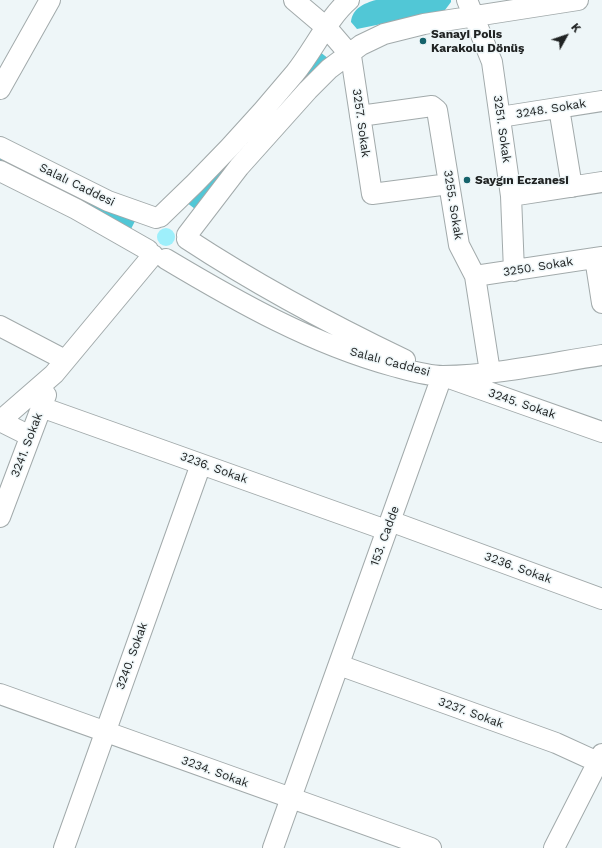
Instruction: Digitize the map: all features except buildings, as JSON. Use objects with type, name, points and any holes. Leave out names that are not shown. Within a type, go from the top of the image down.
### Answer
[{"type":"street","points":[[0,89],[50,0]]},
{"type":"street","points":[[294,0],[327,28],[349,53]]},
{"type":"street","points":[[156,255],[144,236],[146,229],[220,158],[285,85],[306,59],[337,14],[350,0]]},
{"type":"street","points":[[30,436],[0,421],[59,367],[156,255],[179,254],[183,250],[187,237],[239,167],[321,76],[349,53],[384,34],[424,24],[470,8],[578,0]]},
{"type":"street","name":"3251. Sokak","points":[[470,8],[492,62],[511,196],[514,271]]},
{"type":"street","name":"3257. Sokak","points":[[349,53],[353,67],[372,194],[449,184]]},
{"type":"street","name":"3248. Sokak","points":[[500,117],[602,101]]},
{"type":"street","name":"3255. Sokak","points":[[360,116],[435,107],[437,110],[459,245],[475,276],[490,372]]},
{"type":"street","points":[[559,108],[572,187]]},
{"type":"street","name":"Salalı Caddesi","points":[[0,147],[103,198],[158,218]]},
{"type":"street","name":"Salalı Caddesi","points":[[0,171],[76,209],[264,314],[339,348],[405,369],[442,376]]},
{"type":"street","points":[[511,196],[602,182]]},
{"type":"street","points":[[158,218],[171,216],[182,224],[187,237]]},
{"type":"street","name":"Salalı Caddesi","points":[[187,237],[246,277],[280,296],[380,348],[442,376]]},
{"type":"street","points":[[599,258],[602,304]]},
{"type":"street","name":"3250. Sokak","points":[[475,276],[599,258]]},
{"type":"street","points":[[0,326],[59,367]]},
{"type":"street","points":[[442,376],[490,372],[602,355]]},
{"type":"street","name":"3241. Sokak","points":[[0,517],[30,436],[59,367]]},
{"type":"street","name":"3245. Sokak","points":[[442,376],[602,432]]},
{"type":"street","name":"153. Cadde","points":[[273,848],[442,376]]},
{"type":"street","name":"3236. Sokak","points":[[42,407],[201,464],[602,599]]},
{"type":"street","name":"3240. Sokak","points":[[64,848],[201,464]]},
{"type":"street","name":"3237. Sokak","points":[[339,665],[601,760]]},
{"type":"street","name":"3234. Sokak","points":[[0,694],[431,848]]},
{"type":"street","points":[[554,848],[601,760]]},
{"type":"shaded area","points":[[376,0],[451,0],[451,2],[445,10],[440,12],[357,29],[351,22],[356,10],[367,3]]},
{"type":"shaded area","points":[[320,52],[329,59],[195,209],[186,202]]},
{"type":"shaded area","points":[[0,154],[136,219],[131,229],[0,162]]},
{"type":"shaded area","points":[[166,228],[172,231],[175,237],[172,243],[166,246],[160,243],[157,237],[160,231]]},
{"type":"place","name":"Sanayi Polis Karakolu Dönüş","points":[[423,41]]},
{"type":"place","name":"Saygın Eczanesi","points":[[467,180]]}]
